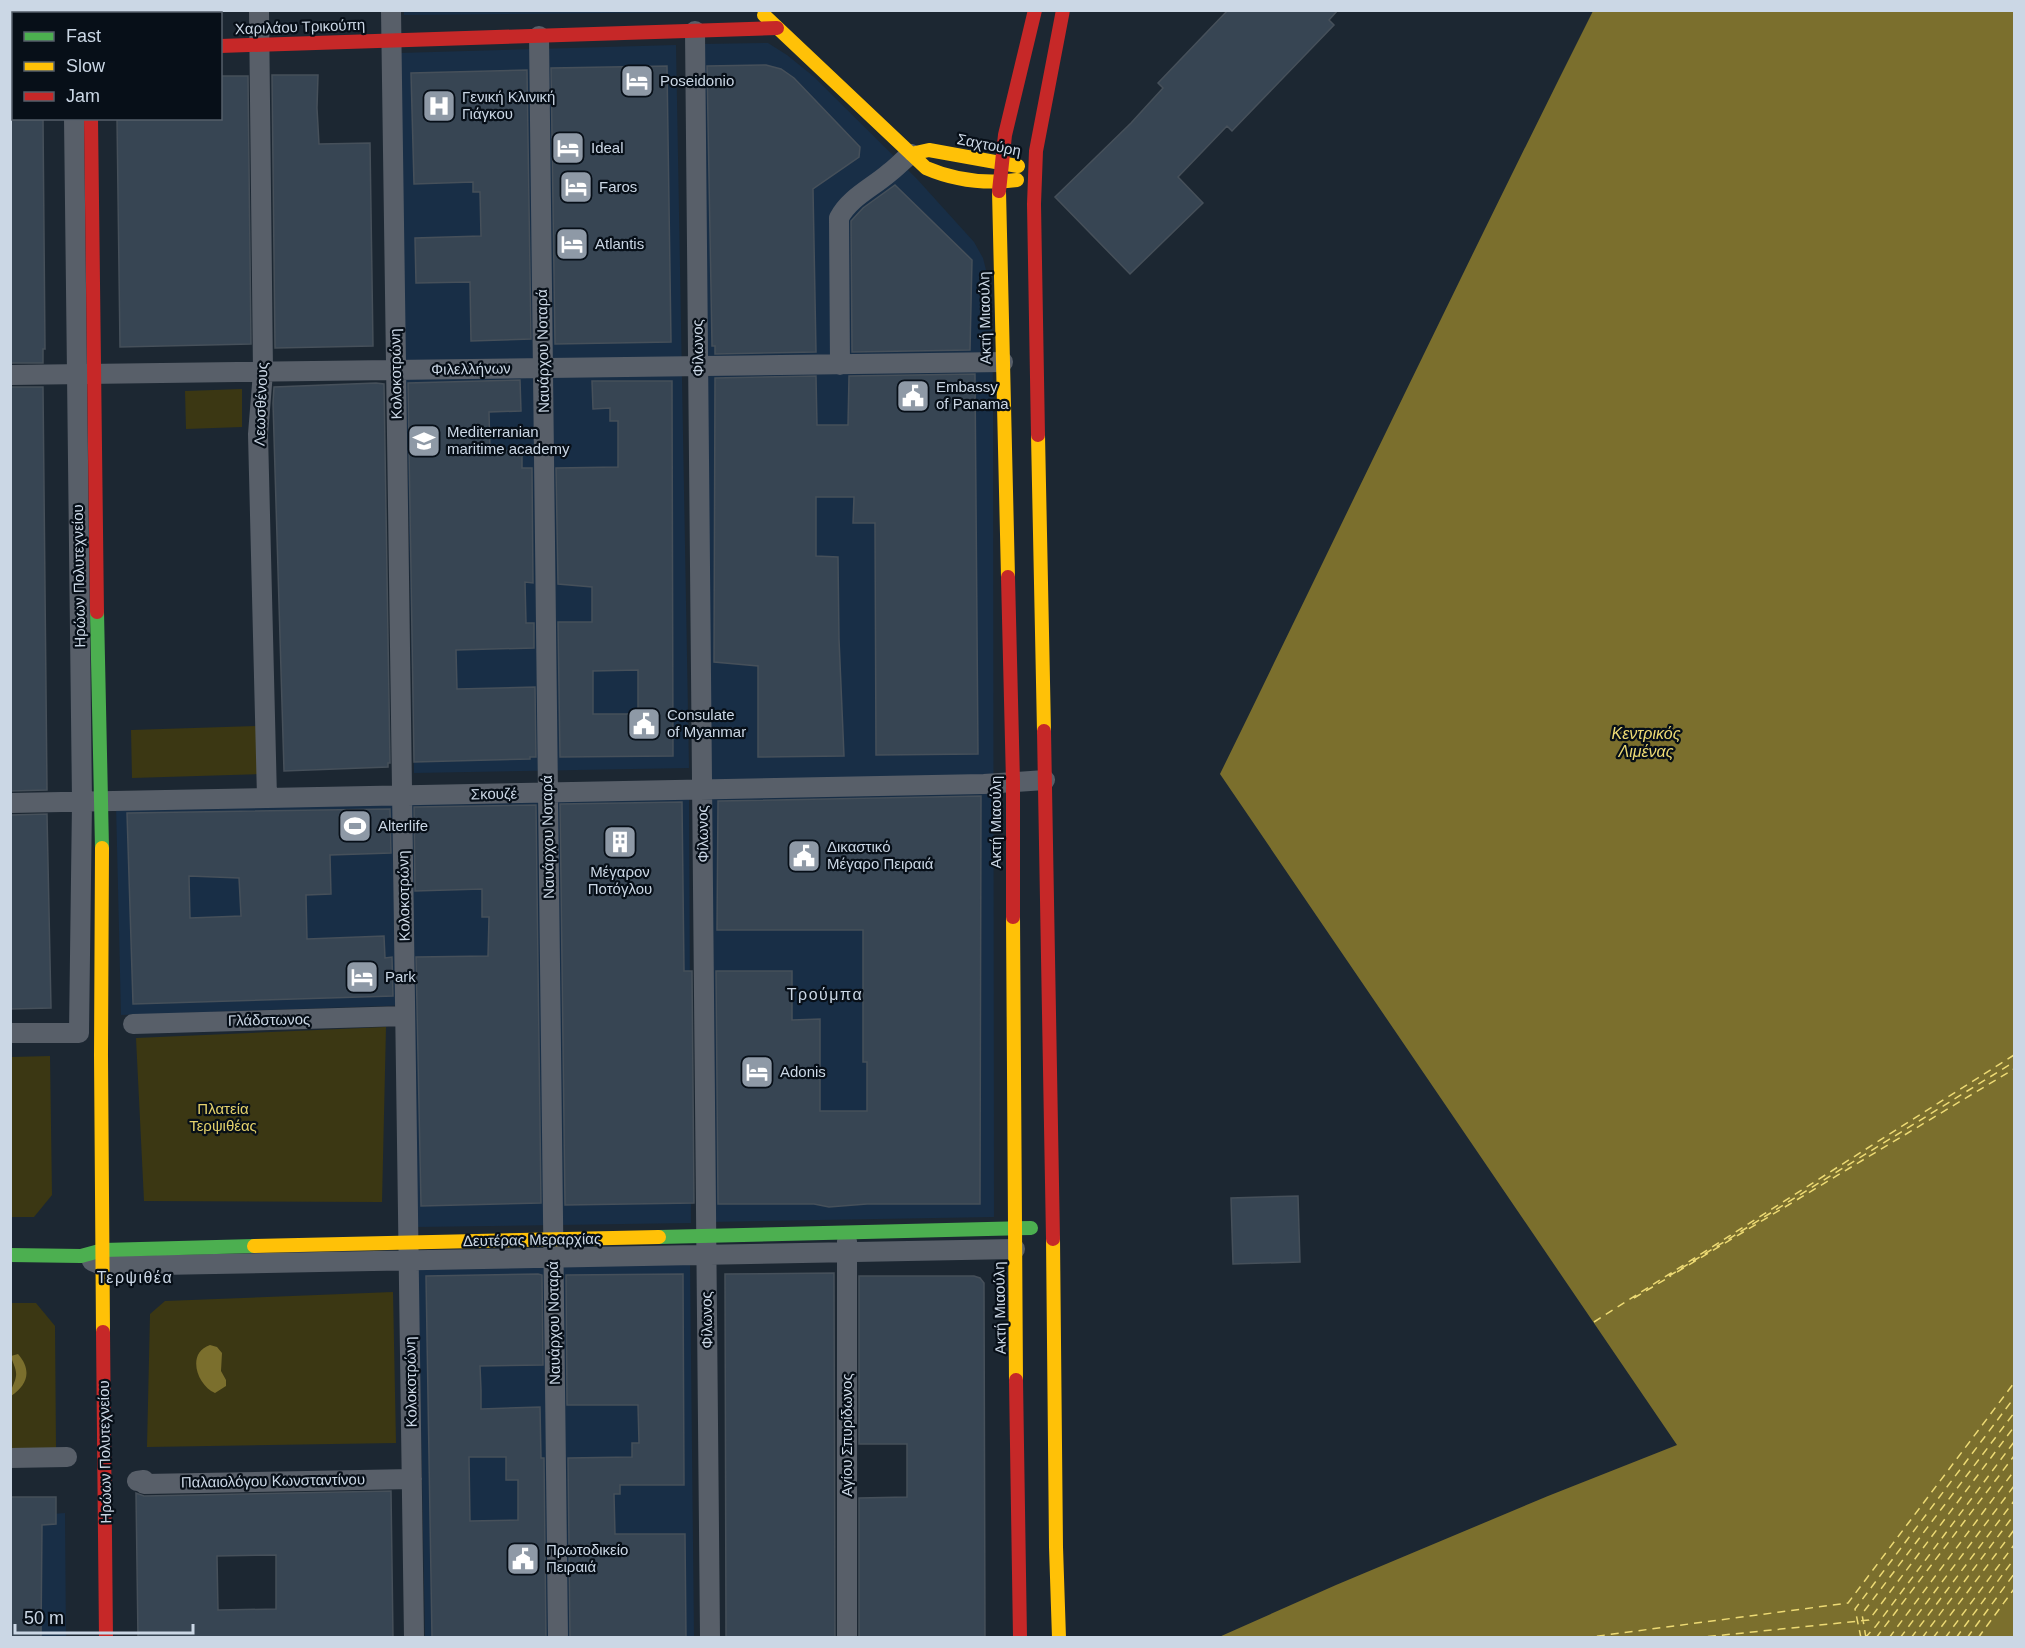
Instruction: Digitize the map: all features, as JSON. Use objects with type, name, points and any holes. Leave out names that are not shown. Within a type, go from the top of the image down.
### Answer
[{"type":"main road","name":"Σαχτούρη","points":[[759,10],[926,168],[972,181],[1017,180],[1035,173]]},
{"type":"main road","name":"Ακτή Μιαούλη","points":[[1020,1638],[1014,1228],[1013,782],[999,182],[1005,135],[1035,10]]},
{"type":"main road","points":[[1059,1638],[1034,218],[1035,173],[1040,124],[1063,10]]},
{"type":"main road","name":"Χαριλάου Τρικούπη","points":[[222,46],[777,28]]},
{"type":"main road","name":"Ηρώων Πολυτεχνείου","points":[[91,120],[86,374],[102,802],[101,1034],[106,1638]]},
{"type":"main road","name":"Σαχτούρη","points":[[911,154],[929,150],[1022,167],[1035,173]]},
{"type":"main road","name":"Δευτέρας Μεραρχίας","points":[[707,1245],[847,1232],[1053,1227]]},
{"type":"main road","points":[[10,1255],[81,1256]]},
{"type":"street","name":"Λεωσθένους","points":[[259,10],[263,372],[258,434],[267,798]]},
{"type":"street","name":"Κολοκοτρώνη","points":[[391,10],[414,1638]]},
{"type":"street","name":"Φίλωνος","points":[[695,31],[710,1638]]},
{"type":"street","name":"Ναυάρχου Νοταρά","points":[[539,36],[558,1638]]},
{"type":"street","name":"Ηρώων Πολυτεχνείου","points":[[10,1033],[79,1033],[86,374],[74,120]]},
{"type":"street","points":[[840,365],[839,218],[849,204],[911,154]]},
{"type":"street","name":"Φιλελλήνων","points":[[10,375],[1003,362]]},
{"type":"street","name":"Σκουζέ","points":[[10,803],[702,790],[1045,780]]},
{"type":"street","name":"Γλάδστωνος","points":[[133,1024],[405,1016]]},
{"type":"street","name":"Αγίου Σπυρίδωνος","points":[[847,1232],[847,1638]]},
{"type":"street","name":"Δευτέρας Μεραρχίας","points":[[104,1258],[707,1245],[847,1252],[1015,1249]]},
{"type":"street","points":[[81,1256],[104,1258]]},
{"type":"street","points":[[10,1458],[67,1457]]},
{"type":"street","name":"Παλαιολόγου Κωνσταντίνου","points":[[137,1480],[144,1480],[144,1484],[412,1479]]},
{"type":"shaded area","points":[[404,10],[696,10],[696,12],[404,15]]},
{"type":"shaded area","points":[[768,43],[813,76],[917,179],[974,242],[983,258],[991,290],[994,1217],[710,1222],[700,44]]},
{"type":"shaded area","points":[[676,45],[689,768],[414,773],[399,53]]},
{"type":"shaded area","points":[[689,787],[691,1223],[416,1227],[413,1005],[121,1015],[116,804]]},
{"type":"shaded area","points":[[690,1260],[694,1637],[425,1637],[418,1265]]},
{"type":"shaded area","points":[[65,1513],[66,1637],[11,1638],[11,1517]]},
{"type":"green space","points":[[242,389],[242,427],[186,429],[185,391]]},
{"type":"green space","points":[[258,726],[260,774],[132,778],[131,730]]},
{"type":"green space","name":"Πλατεία Τερψιθέας","points":[[386,1027],[382,1202],[144,1201],[136,1038]]},
{"type":"green space","points":[[50,1056],[52,1195],[34,1217],[11,1217],[11,1057]]},
{"type":"green space","points":[[393,1292],[396,1443],[147,1447],[150,1314],[165,1301]]},
{"type":"green space","points":[[11,1303],[36,1303],[55,1326],[56,1448],[11,1448]]},
{"type":"water","name":"Κεντρικός Λιμένας","points":[[1593,11],[2014,11],[2014,1637],[1219,1637],[1548,1496],[1677,1445],[1220,774]]},
{"type":"water","points":[[210,1345],[217,1347],[222,1353],[221,1371],[226,1380],[226,1386],[215,1393],[203,1383],[196,1362],[198,1355]]},
{"type":"water","points":[[18,1354],[25,1366],[26,1377],[21,1387],[11,1396],[16,1373],[11,1356]]},
{"type":"building","points":[[1228,10],[1338,10],[1329,20],[1334,25],[1232,131],[1227,126],[1178,177],[1203,203],[1130,274],[1055,197],[1131,123],[1163,88],[1158,83]]},
{"type":"building","points":[[766,65],[781,69],[794,78],[860,147],[859,157],[813,189],[816,352],[715,354],[715,346],[712,346],[707,66]]},
{"type":"building","points":[[667,66],[671,342],[555,344],[551,68]]},
{"type":"building","points":[[527,70],[531,339],[471,341],[470,282],[416,283],[415,238],[481,236],[480,192],[473,192],[473,182],[414,184],[411,73]]},
{"type":"building","points":[[272,75],[318,75],[319,144],[370,143],[373,346],[275,348]]},
{"type":"building","points":[[222,76],[248,76],[251,344],[120,347],[117,120],[222,120]]},
{"type":"building","points":[[10,118],[12,120],[43,120],[45,349],[43,349],[43,363],[10,363]]},
{"type":"building","points":[[895,185],[972,260],[970,350],[852,352],[851,221],[863,208]]},
{"type":"building","points":[[975,374],[978,754],[876,755],[875,523],[853,523],[854,497],[816,497],[816,556],[838,557],[844,756],[758,757],[758,666],[714,662],[715,378],[816,376],[817,425],[848,425],[849,376]]},
{"type":"building","points":[[520,380],[521,411],[489,412],[490,451],[522,450],[522,468],[532,468],[533,583],[525,582],[526,623],[534,623],[534,648],[456,650],[457,689],[535,687],[536,757],[414,762],[408,383]]},
{"type":"building","points":[[592,381],[672,381],[673,756],[560,757],[558,622],[592,622],[592,587],[558,584],[556,468],[618,467],[618,421],[610,421],[610,408],[593,409]],"holes":[[[638,670],[638,714],[593,714],[593,671]]]},
{"type":"building","points":[[384,384],[390,763],[388,767],[284,771],[274,387]]},
{"type":"building","points":[[10,387],[43,387],[47,790],[10,791]]},
{"type":"building","points":[[981,796],[980,1204],[867,1204],[829,1207],[814,1204],[718,1204],[716,971],[792,971],[792,1020],[820,1019],[820,1111],[867,1111],[867,1062],[863,1062],[863,930],[717,930],[718,801]]},
{"type":"building","points":[[682,802],[684,971],[692,971],[694,1203],[565,1205],[560,804]]},
{"type":"building","points":[[536,805],[541,1203],[421,1206],[416,957],[488,956],[489,917],[482,917],[482,889],[415,891],[414,807]]},
{"type":"building","points":[[390,809],[391,853],[330,855],[331,894],[306,895],[307,939],[384,936],[385,958],[392,957],[393,996],[133,1004],[127,813]],"holes":[[[189,876],[239,878],[241,916],[190,918]]]},
{"type":"building","points":[[47,814],[51,1008],[10,1009],[10,815]]},
{"type":"building","points":[[1298,1196],[1300,1262],[1233,1264],[1231,1198]]},
{"type":"building","points":[[834,1273],[835,1638],[726,1638],[725,1274]]},
{"type":"building","points":[[683,1274],[684,1485],[620,1485],[620,1494],[614,1494],[615,1534],[685,1534],[686,1638],[570,1638],[568,1458],[632,1457],[632,1443],[639,1443],[638,1405],[567,1405],[566,1275]]},
{"type":"building","points":[[542,1275],[543,1365],[480,1366],[481,1409],[540,1407],[541,1458],[544,1458],[546,1638],[432,1638],[426,1276]],"holes":[[[469,1457],[506,1457],[506,1480],[518,1480],[518,1520],[470,1521]]]},
{"type":"building","points":[[859,1276],[974,1276],[980,1278],[984,1283],[985,1638],[859,1638],[859,1498],[907,1497],[907,1444],[859,1444]]},
{"type":"building","points":[[391,1491],[393,1638],[138,1638],[136,1493],[144,1496]],"holes":[[[276,1555],[276,1609],[218,1610],[217,1556]]]},
{"type":"building","points":[[10,1497],[56,1497],[56,1524],[42,1525],[41,1638],[10,1638]]},
{"type":"ferry route","points":[[1594,1322],[2014,1055]]},
{"type":"ferry route","points":[[1669,1276],[2014,1062]]},
{"type":"ferry route","points":[[1677,1272],[2014,1069]]},
{"type":"ferry route","points":[[1634,1298],[1671,1276]]},
{"type":"ferry route","points":[[1583,1638],[1848,1603],[2014,1383]]},
{"type":"ferry route","points":[[1861,1638],[1855,1609],[2014,1398]]},
{"type":"ferry route","points":[[1866,1638],[1862,1614],[2014,1413]]},
{"type":"ferry route","points":[[1694,1638],[1869,1620],[2014,1427]]},
{"type":"ferry route","points":[[1865,1638],[2014,1442]]},
{"type":"ferry route","points":[[1876,1638],[2014,1456]]},
{"type":"ferry route","points":[[1889,1638],[2014,1471]]},
{"type":"ferry route","points":[[1900,1638],[2014,1486]]},
{"type":"ferry route","points":[[1911,1638],[2014,1501]]},
{"type":"ferry route","points":[[1922,1638],[2014,1515]]},
{"type":"ferry route","points":[[1933,1638],[2014,1530]]},
{"type":"ferry route","points":[[1945,1638],[2014,1545]]},
{"type":"ferry route","points":[[1956,1638],[2014,1559]]},
{"type":"ferry route","points":[[1967,1638],[2014,1574]]},
{"type":"ferry route","points":[[1978,1638],[2014,1589]]},
{"type":"traffic: fast","points":[[97,612],[102,848]]},
{"type":"traffic: fast","points":[[659,1237],[1031,1228]]},
{"type":"traffic: fast","points":[[10,1255],[81,1256],[103,1250],[254,1246]]},
{"type":"traffic: slow","points":[[764,15],[926,168],[948,176],[971,180],[993,182],[1017,180]]},
{"type":"traffic: slow","points":[[911,154],[929,150],[1018,166]]},
{"type":"traffic: slow","points":[[999,191],[1008,577]]},
{"type":"traffic: slow","points":[[1038,435],[1044,731]]},
{"type":"traffic: slow","points":[[102,848],[103,1332]]},
{"type":"traffic: slow","points":[[1013,917],[1016,1380]]},
{"type":"traffic: slow","points":[[254,1246],[659,1237]]},
{"type":"traffic: slow","points":[[1053,1239],[1059,1638]]},
{"type":"traffic: jam","points":[[999,191],[1005,135],[1035,10]]},
{"type":"traffic: jam","points":[[1038,435],[1034,204],[1036,151],[1063,10]]},
{"type":"traffic: jam","points":[[222,46],[777,28]]},
{"type":"traffic: jam","points":[[91,120],[97,612]]},
{"type":"traffic: jam","points":[[1008,577],[1013,782],[1013,917]]},
{"type":"traffic: jam","points":[[1044,731],[1053,1239]]},
{"type":"traffic: jam","points":[[103,1332],[106,1638]]},
{"type":"traffic: jam","points":[[1016,1380],[1020,1638]]},
{"type":"place","name":"Poseidonio","points":[[637,81]]},
{"type":"place","name":"Γενική Κλινική Γιάγκου","points":[[439,106]]},
{"type":"place","name":"Ideal","points":[[568,148]]},
{"type":"place","name":"Faros","points":[[576,187]]},
{"type":"place","name":"Atlantis","points":[[572,244]]},
{"type":"place","name":"Embassy of Panama","points":[[913,396]]},
{"type":"place","name":"Mediterranian maritime academy","points":[[424,441]]},
{"type":"place","name":"Consulate of Myanmar","points":[[644,724]]},
{"type":"place","name":"Alterlife","points":[[355,826]]},
{"type":"place","name":"Μέγαρον Ποτόγλου","points":[[620,842]]},
{"type":"place","name":"Δικαστικό Μέγαρο Πειραιά","points":[[804,856]]},
{"type":"place","name":"Park","points":[[362,977]]},
{"type":"place","name":"Adonis","points":[[757,1072]]},
{"type":"place","name":"Πρωτοδικείο Πειραιά","points":[[523,1559]]},
{"type":"district","name":"Τρούμπα","points":[[825,994]]},
{"type":"district","name":"Τερψιθέα","points":[[135,1277]]}]
